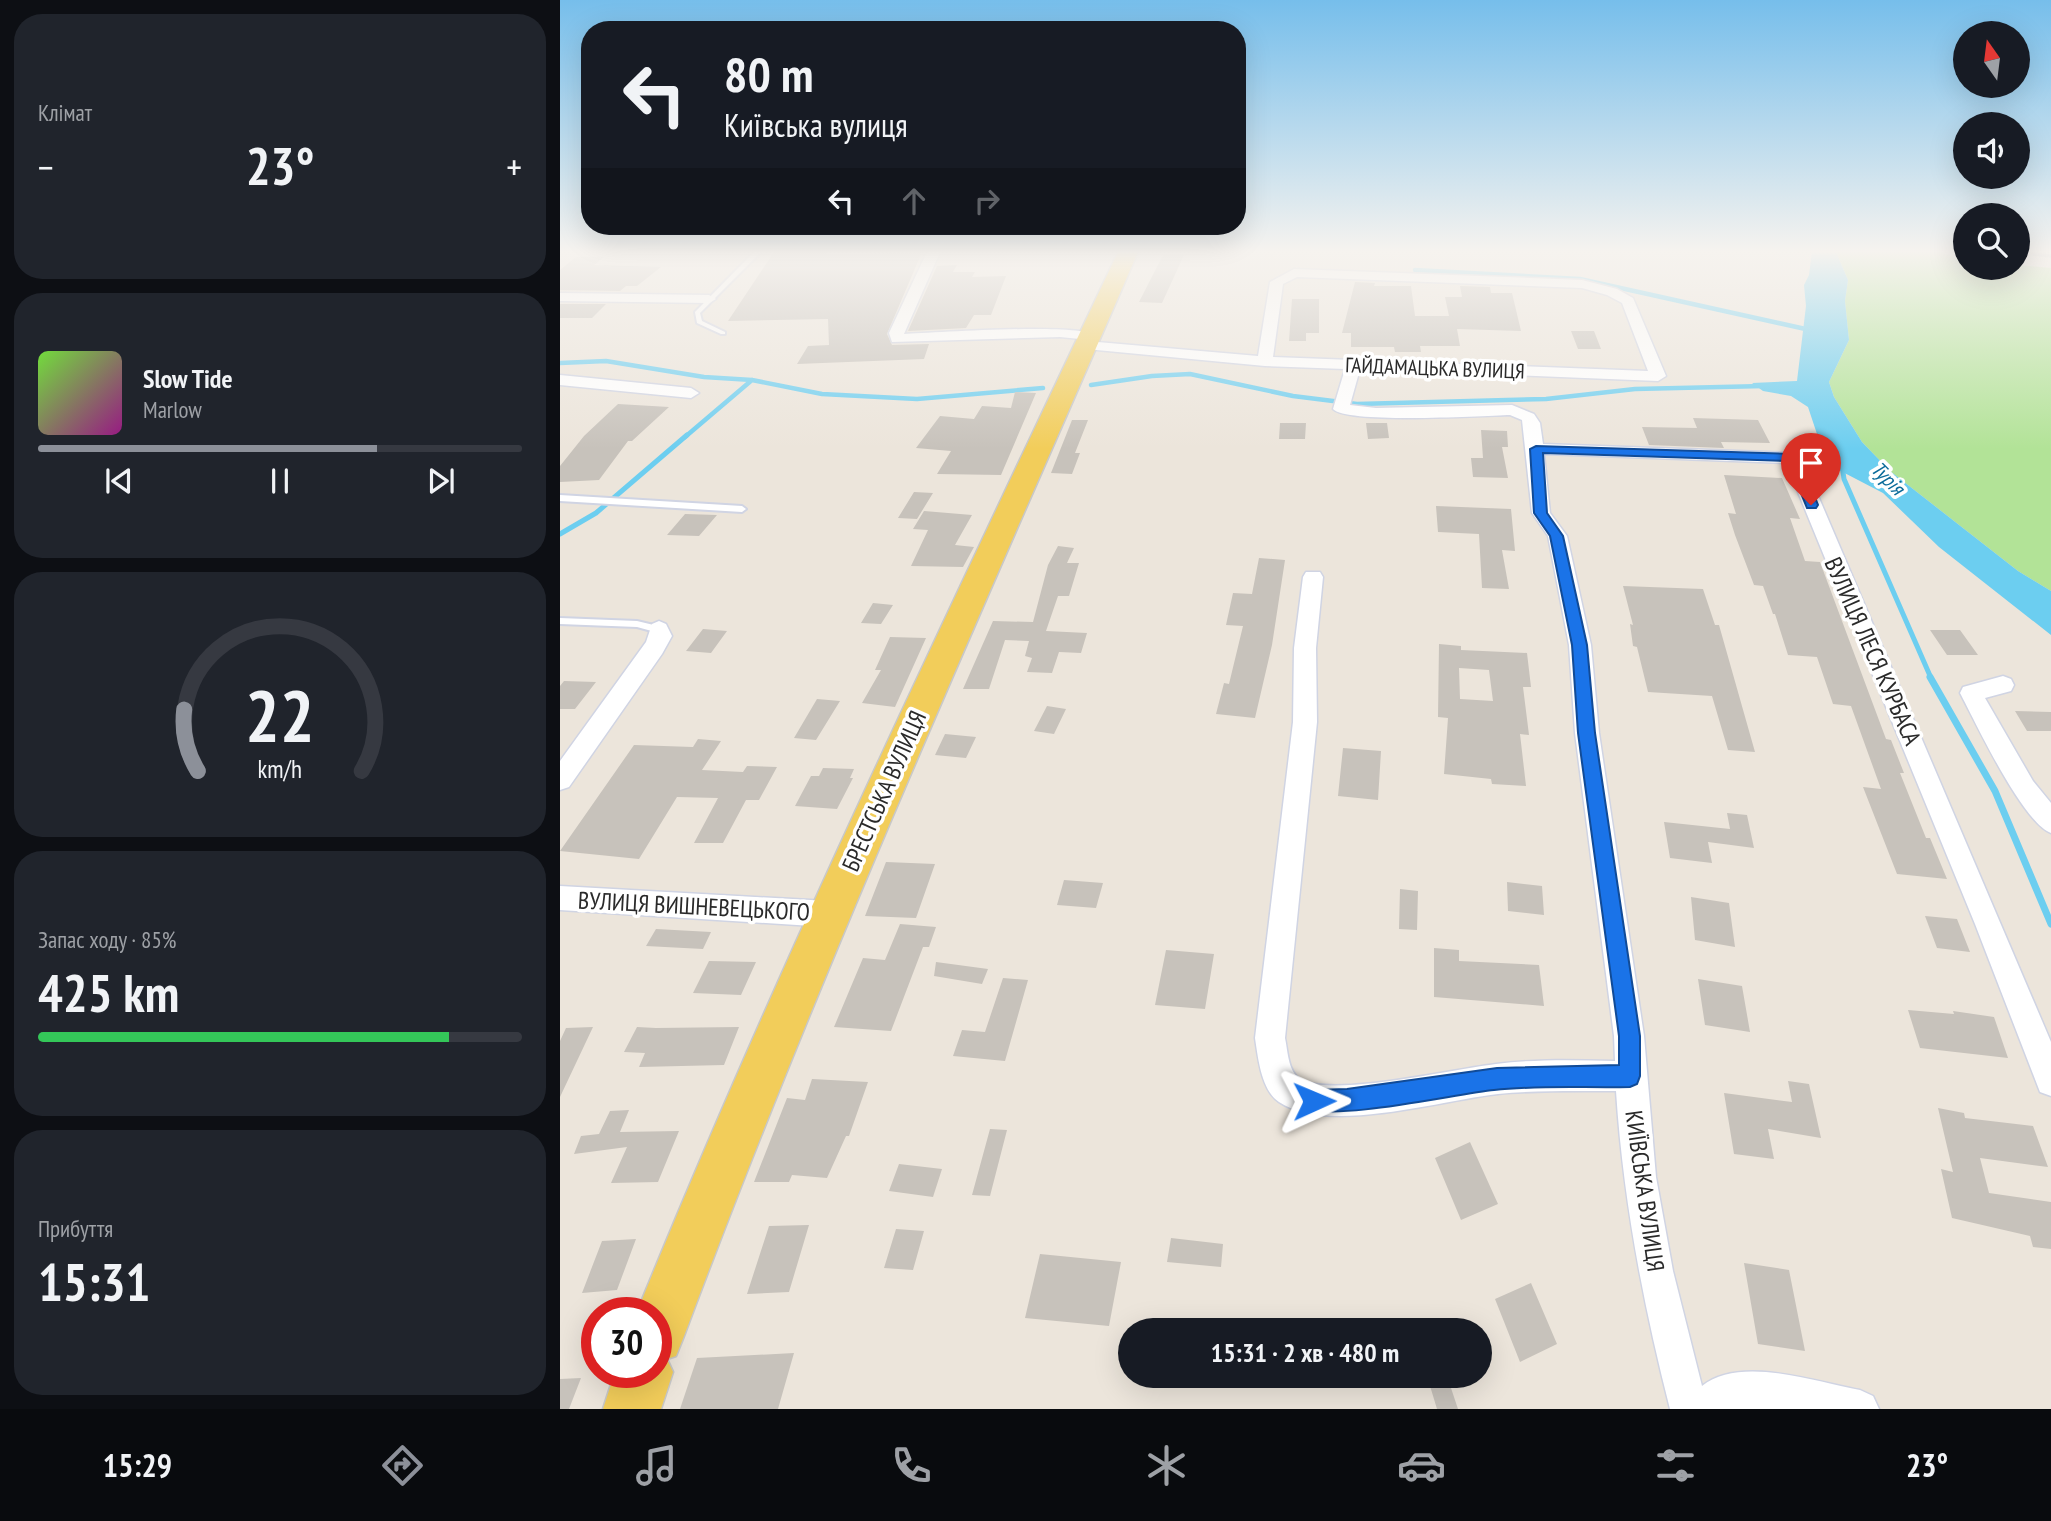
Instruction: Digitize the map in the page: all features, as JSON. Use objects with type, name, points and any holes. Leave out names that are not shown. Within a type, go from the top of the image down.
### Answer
[{"type":"main road","name":"БРЕСТСЬКА ВУЛИЦЯ","points":[[671,1297],[718,1176],[828,914],[1098,318]]},
{"type":"main road","points":[[632,1409],[639,1388]]},
{"type":"street","name":"ГАЙДАМАЦЬКА ВУЛИЦЯ","points":[[903,318],[896,333],[897,339],[1060,332],[1088,341],[1265,362],[1658,376],[1635,318]]},
{"type":"street","name":"ГАЙДАМАЦЬКА ВУЛИЦЯ","points":[[1265,362],[1272,318]]},
{"type":"street","points":[[1342,402],[1353,366]]},
{"type":"street","points":[[560,380],[691,393]]},
{"type":"street","name":"КИЇВСЬКА ВУЛИЦЯ","points":[[1342,402],[1376,413],[1512,410],[1528,417],[1532,423],[1541,513],[1557,536],[1580,645],[1587,733],[1629,1036],[1630,1076],[1643,1190],[1664,1319],[1689,1409]]},
{"type":"street","name":"ВУЛИЦЯ ЛЕСЯ КУРБАСА","points":[[1536,449],[1793,458],[1829,552],[1910,735],[2029,1020],[2051,1082]]},
{"type":"street","points":[[1313,578],[1305,648],[1305,722],[1270,1038],[1275,1068],[1289,1090],[1314,1101],[1347,1100],[1497,1079],[1630,1076]]},
{"type":"street","points":[[560,780],[654,648],[661,636],[659,629]]},
{"type":"street","points":[[2003,685],[1971,694],[2024,788],[2051,822]]},
{"type":"street","name":"ВУЛИЦЯ ВИШНЕВЕЦЬКОГО","points":[[560,898],[828,914]]},
{"type":"street","points":[[1704,1409],[1721,1395],[1756,1389],[1860,1409]]},
{"type":"lane","points":[[698,318],[699,322],[723,333]]},
{"type":"lane","points":[[560,498],[742,509]]},
{"type":"lane","points":[[560,621],[637,624],[659,629]]},
{"type":"green space","points":[[1847,318],[2051,318],[2051,591],[2018,571],[1890,471],[1862,442],[1834,397],[1829,382],[1849,340]]},
{"type":"water","name":"Турія","points":[[1805,318],[1847,318],[1849,340],[1829,382],[1834,397],[1862,442],[1890,471],[2018,571],[2051,591],[2051,635],[1939,547],[1883,493],[1833,467],[1822,449],[1808,407],[1791,396],[1763,391],[1752,383],[1797,381]]},
{"type":"building","points":[[730,318],[894,318],[887,334],[892,345],[929,344],[924,359],[797,364],[808,346],[829,345],[828,319],[728,321]]},
{"type":"building","points":[[914,318],[972,318],[966,328],[908,331]]},
{"type":"building","points":[[1291,318],[1319,318],[1319,333],[1306,333],[1306,341],[1289,341]]},
{"type":"building","points":[[1346,318],[1518,318],[1521,331],[1457,329],[1460,346],[1420,346],[1421,352],[1395,352],[1394,347],[1351,347],[1351,333],[1342,333]]},
{"type":"building","points":[[1571,331],[1594,331],[1601,349],[1578,349]]},
{"type":"building","points":[[1015,392],[1036,393],[1001,475],[937,474],[951,451],[916,448],[940,416],[974,419],[982,406],[1011,408]]},
{"type":"building","points":[[618,404],[669,407],[632,441],[628,441],[599,480],[560,482],[560,466],[584,436]]},
{"type":"building","points":[[1693,418],[1758,420],[1770,443],[1721,442],[1724,448],[1649,445],[1642,427],[1697,428]]},
{"type":"building","points":[[1072,420],[1088,420],[1075,453],[1080,453],[1072,474],[1051,473]]},
{"type":"building","points":[[1280,423],[1306,423],[1305,439],[1279,439]]},
{"type":"building","points":[[1366,423],[1387,423],[1389,438],[1368,439]]},
{"type":"building","points":[[1481,430],[1507,431],[1508,447],[1502,447],[1508,478],[1473,477],[1471,458],[1483,458]]},
{"type":"building","points":[[1724,475],[1782,478],[1800,519],[1790,518],[1805,561],[1820,562],[1886,739],[1891,740],[1904,773],[1900,773],[1926,838],[1930,838],[1947,879],[1897,874],[1863,787],[1881,789],[1851,706],[1833,704],[1817,657],[1788,655],[1763,586],[1754,585],[1735,535],[1728,513],[1736,514]]},
{"type":"building","points":[[914,492],[933,493],[917,519],[898,518]]},
{"type":"building","points":[[1436,506],[1511,509],[1515,551],[1502,550],[1509,589],[1482,588],[1479,534],[1438,532]]},
{"type":"building","points":[[924,511],[972,515],[955,545],[974,547],[963,567],[911,566],[928,530],[913,529]]},
{"type":"building","points":[[685,514],[717,515],[699,536],[667,535]]},
{"type":"building","points":[[1058,546],[1074,548],[1067,563],[1079,563],[1069,596],[1058,596],[1046,631],[1087,633],[1081,653],[1059,652],[1052,673],[1027,672],[1032,658],[1025,656],[1029,641],[1005,640],[989,689],[963,689],[993,621],[1033,622],[1048,565]]},
{"type":"building","points":[[1259,558],[1285,560],[1272,645],[1255,718],[1216,714],[1224,683],[1229,684],[1243,626],[1226,625],[1233,593],[1252,594]]},
{"type":"building","points":[[1623,586],[1703,589],[1715,625],[1719,625],[1755,752],[1728,750],[1712,696],[1648,692],[1637,647],[1633,646],[1630,624],[1633,625]]},
{"type":"building","points":[[873,603],[893,605],[881,624],[861,623]]},
{"type":"building","points":[[703,629],[727,631],[711,653],[686,651]]},
{"type":"building","points":[[1930,630],[1960,630],[1978,655],[1947,655]]},
{"type":"building","points":[[890,637],[926,638],[895,707],[862,703],[881,670],[875,670]]},
{"type":"building","points":[[1439,644],[1461,646],[1461,650],[1527,653],[1531,687],[1523,687],[1529,735],[1520,734],[1526,786],[1492,784],[1491,779],[1444,774],[1448,718],[1438,717]],"holes":[[[1459,668],[1489,670],[1493,701],[1460,699]]]},
{"type":"building","points":[[564,681],[596,682],[575,709],[560,709],[560,686]]},
{"type":"building","points":[[817,699],[840,701],[816,740],[794,738]]},
{"type":"building","points":[[1047,706],[1066,709],[1054,734],[1034,731]]},
{"type":"building","points":[[2015,711],[2051,712],[2051,731],[2027,731]]},
{"type":"building","points":[[945,734],[976,737],[966,758],[935,755]]},
{"type":"building","points":[[698,739],[721,741],[702,770],[743,772],[747,766],[777,767],[759,800],[746,800],[723,843],[694,843],[718,798],[677,797],[639,859],[560,851],[634,745],[693,747]]},
{"type":"building","points":[[1343,748],[1381,751],[1378,800],[1338,796]]},
{"type":"building","points":[[823,768],[854,769],[850,778],[853,778],[837,809],[795,806],[811,776],[819,776]]},
{"type":"building","points":[[1727,813],[1747,815],[1754,848],[1708,842],[1712,863],[1670,858],[1664,822],[1730,829]]},
{"type":"building","points":[[886,862],[935,864],[916,918],[865,916]]},
{"type":"building","points":[[1064,880],[1103,883],[1096,908],[1057,905]]},
{"type":"building","points":[[1507,882],[1542,886],[1544,915],[1508,911]]},
{"type":"building","points":[[1400,889],[1418,891],[1417,930],[1399,929]]},
{"type":"building","points":[[1691,897],[1729,903],[1735,947],[1695,940]]},
{"type":"building","points":[[1925,916],[1957,919],[1970,952],[1937,948]]},
{"type":"building","points":[[900,924],[936,927],[929,947],[923,947],[891,1031],[834,1027],[863,958],[885,960]]},
{"type":"building","points":[[656,929],[711,932],[703,949],[646,946]]},
{"type":"building","points":[[1434,948],[1459,950],[1459,961],[1539,965],[1544,1006],[1434,997]]},
{"type":"building","points":[[1166,950],[1214,954],[1205,1009],[1155,1005]]},
{"type":"building","points":[[709,961],[756,962],[741,995],[693,993]]},
{"type":"building","points":[[936,962],[988,969],[982,984],[934,976]]},
{"type":"building","points":[[1003,978],[1028,980],[1005,1061],[953,1056],[962,1030],[985,1032]]},
{"type":"building","points":[[1698,979],[1742,986],[1750,1032],[1705,1025]]},
{"type":"building","points":[[1908,1010],[1954,1014],[1953,1011],[1994,1017],[2008,1058],[1920,1048]]},
{"type":"building","points":[[593,1027],[560,1097],[560,1041],[566,1028]]},
{"type":"building","points":[[637,1027],[739,1027],[724,1065],[639,1067],[645,1053],[624,1052]]},
{"type":"building","points":[[812,1079],[868,1082],[849,1136],[846,1136],[827,1178],[792,1175],[789,1182],[754,1182],[787,1098],[805,1100]]},
{"type":"building","points":[[1788,1081],[1809,1084],[1821,1138],[1768,1129],[1774,1159],[1734,1154],[1724,1093],[1792,1102]]},
{"type":"building","points":[[1938,1108],[1964,1113],[1965,1118],[2033,1126],[2048,1167],[1980,1158],[1989,1193],[2051,1202],[2051,1249],[2033,1247],[2030,1236],[1952,1218],[1941,1169],[1953,1172]]},
{"type":"building","points":[[629,1110],[620,1132],[679,1131],[658,1182],[611,1183],[627,1147],[574,1154],[581,1136],[599,1134],[610,1111]]},
{"type":"building","points":[[990,1129],[1007,1130],[990,1196],[972,1195]]},
{"type":"building","points":[[1470,1142],[1498,1204],[1461,1220],[1435,1158]]},
{"type":"building","points":[[899,1164],[942,1169],[933,1197],[889,1191]]},
{"type":"building","points":[[809,1225],[789,1292],[747,1294],[769,1226]]},
{"type":"building","points":[[896,1229],[924,1231],[913,1270],[884,1268]]},
{"type":"building","points":[[1171,1238],[1223,1244],[1221,1267],[1167,1262]]},
{"type":"building","points":[[636,1239],[617,1290],[582,1293],[602,1241]]},
{"type":"building","points":[[1040,1254],[1121,1262],[1109,1326],[1025,1318]]},
{"type":"building","points":[[1744,1263],[1789,1270],[1805,1351],[1758,1344]]},
{"type":"building","points":[[1531,1283],[1557,1344],[1520,1362],[1495,1299]]},
{"type":"building","points":[[794,1353],[778,1409],[680,1409],[697,1358]]},
{"type":"building","points":[[581,1378],[569,1409],[560,1409],[560,1379]]},
{"type":"building","points":[[1431,1388],[1451,1388],[1458,1409],[1437,1409]]},
{"type":"waterway","points":[[1755,318],[1810,330]]},
{"type":"waterway","points":[[560,363],[606,361],[704,377],[752,380]]},
{"type":"waterway","points":[[1091,385],[1152,376],[1190,374],[1293,396],[1357,404],[1546,399],[1635,389],[1764,386]]},
{"type":"waterway","points":[[685,437],[752,380]]},
{"type":"waterway","points":[[752,380],[822,394],[917,399],[1043,388]]},
{"type":"waterway","points":[[560,534],[596,513],[687,435]]},
{"type":"waterway","points":[[1842,465],[1844,479],[1931,678]]},
{"type":"waterway","points":[[1930,677],[1995,791],[2051,924]]},
{"type":"route","points":[[1314,1101],[1347,1100],[1497,1079],[1630,1076],[1629,1036],[1587,733],[1580,645],[1557,536],[1541,513],[1536,449],[1793,458],[1811,505]]}]
